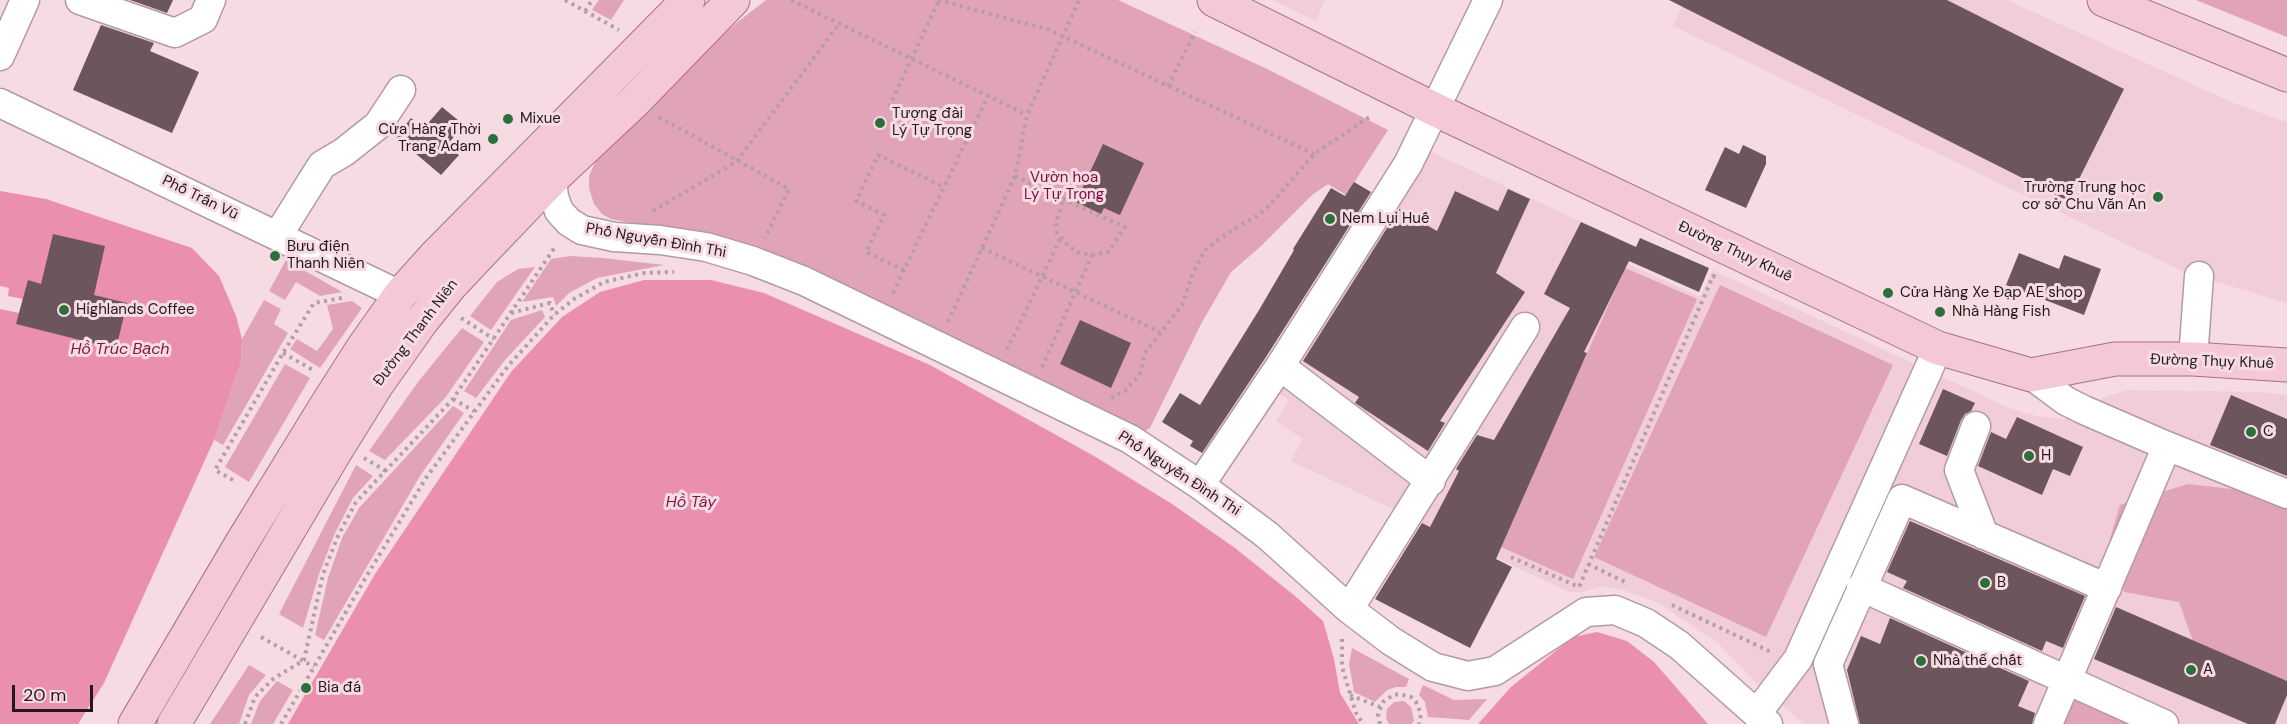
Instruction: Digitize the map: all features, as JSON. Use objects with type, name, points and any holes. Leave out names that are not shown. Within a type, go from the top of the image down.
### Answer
[{"type":"main road","points":[[135,724],[312,428],[362,349],[400,296],[436,255],[688,0]]},
{"type":"main road","name":"Đường Thanh Niên","points":[[174,724],[376,386],[451,285],[552,179],[634,102],[733,0]]},
{"type":"main road","name":"Đường Thụy Khuê","points":[[1214,0],[1434,109],[1938,348],[2031,375],[2115,359],[2193,358],[2287,364]]},
{"type":"main road","points":[[2104,0],[2287,75]]},
{"type":"street","points":[[0,56],[25,0]]},
{"type":"street","points":[[81,0],[175,33],[203,19],[211,0]]},
{"type":"street","points":[[1200,485],[1280,366],[1408,164],[1488,0]]},
{"type":"street","points":[[278,236],[322,165],[338,157],[378,124],[401,90]]},
{"type":"street","name":"Phố Trấn Vũ","points":[[0,103],[400,296]]},
{"type":"street","name":"Phố Nguyễn Đình Thi","points":[[552,179],[554,197],[559,211],[569,222],[582,230],[614,237],[660,240],[706,247],[753,261],[804,281],[1130,439],[1200,485],[1267,535],[1345,620],[1391,642],[1433,667],[1468,676],[1495,670],[1586,612],[1615,610],[1646,623],[1679,645],[1763,720]]},
{"type":"street","points":[[2193,358],[2199,276]]},
{"type":"street","points":[[1345,620],[1525,327]]},
{"type":"street","points":[[1763,720],[1764,704],[1798,658],[1938,348]]},
{"type":"street","points":[[1280,366],[1431,481]]},
{"type":"street","points":[[2031,375],[2066,401],[2167,446],[2287,494]]},
{"type":"street","points":[[1976,426],[1959,470],[1984,535]]},
{"type":"street","points":[[2048,724],[2167,446]]},
{"type":"street","points":[[1844,724],[1828,664],[1902,499],[2107,588]]},
{"type":"street","points":[[1861,587],[2164,724]]},
{"type":"path","points":[[565,0],[620,30]]},
{"type":"path","points":[[585,11],[592,0]]},
{"type":"path","points":[[791,0],[1027,114]]},
{"type":"path","points":[[889,107],[939,0],[1047,29],[1314,154]]},
{"type":"path","points":[[945,328],[1015,176],[1027,114],[1079,0]]},
{"type":"path","points":[[650,212],[736,162],[839,24]]},
{"type":"path","points":[[1168,86],[1195,32]]},
{"type":"path","points":[[888,302],[988,96]]},
{"type":"path","points":[[1109,399],[1125,390],[1140,374],[1145,353],[1182,305],[1192,275],[1205,250],[1269,206],[1314,154],[1371,116]]},
{"type":"path","points":[[659,117],[736,162],[789,189],[762,244]]},
{"type":"path","points":[[904,270],[866,252],[884,215],[856,201],[878,155],[944,187]]},
{"type":"path","points":[[1015,176],[1125,227],[1108,252],[1092,255],[1076,252],[1057,233],[1056,222],[1063,199]]},
{"type":"path","points":[[1004,356],[1061,237]]},
{"type":"path","points":[[245,724],[255,697],[273,679],[303,660],[323,574],[338,536],[356,502],[453,399],[555,248]]},
{"type":"path","points":[[982,248],[1160,332]]},
{"type":"path","points":[[1039,373],[1092,255]]},
{"type":"path","points":[[281,724],[426,478],[508,366],[554,315],[574,299],[604,282],[644,273],[677,272]]},
{"type":"path","points":[[1511,557],[1579,587],[1713,276],[1724,281]]},
{"type":"path","points":[[233,480],[216,470],[314,303]]},
{"type":"path","points":[[511,313],[550,303],[554,315]]},
{"type":"path","points":[[461,318],[494,339]]},
{"type":"path","points":[[283,353],[322,375]]},
{"type":"path","points":[[453,399],[474,411]]},
{"type":"path","points":[[358,455],[386,471]]},
{"type":"path","points":[[1588,564],[1629,584]]},
{"type":"path","points":[[1671,604],[1774,654]]},
{"type":"path","points":[[1345,620],[1342,667],[1349,695],[1363,724]]},
{"type":"path","points":[[261,637],[314,667]]},
{"type":"path","points":[[1380,724],[1378,714],[1383,702],[1393,695],[1405,694],[1411,697],[1419,707],[1421,714],[1419,724]]},
{"type":"path","points":[[1349,695],[1380,707]]},
{"type":"shaded area","points":[[1273,0],[1325,0],[1316,21]]},
{"type":"shaded area","name":"Trường Trung học cơ sở Chu Văn An","points":[[1685,0],[2007,0],[2236,104],[2287,122],[2287,303],[2186,273],[1673,26]]},
{"type":"shaded area","points":[[1425,149],[1636,247],[1628,264],[1700,297],[1713,270],[2009,408],[2036,416],[2064,419],[2104,397],[2128,390],[2260,392],[2287,395],[2287,724],[1804,724],[1760,687],[1719,644],[1658,603],[1621,589],[1601,587],[1583,592],[1569,592],[1291,461],[1303,439],[1276,421],[1289,400],[1274,389]]},
{"type":"green space","points":[[599,0],[624,0],[611,20],[592,10]]},
{"type":"green space","name":"Vườn hoa Lý Tự Trọng","points":[[766,0],[1118,0],[1265,68],[1388,130],[1346,195],[1328,184],[1312,195],[1259,248],[1231,272],[1201,324],[1150,428],[1145,431],[1136,429],[711,235],[626,222],[611,219],[602,214],[594,204],[589,188],[589,176],[599,154],[612,138],[734,25]]},
{"type":"green space","points":[[2196,0],[2287,0],[2287,37]]},
{"type":"green space","points":[[570,256],[664,265],[597,278],[569,293],[556,306],[553,297],[522,302],[551,259]]},
{"type":"green space","points":[[286,260],[342,292],[320,296],[296,282],[285,300],[269,291]]},
{"type":"green space","points":[[535,267],[491,330],[470,316],[497,282],[518,269]]},
{"type":"green space","points":[[1625,268],[1697,299],[1573,579],[1501,547]]},
{"type":"green space","points":[[1720,285],[1893,365],[1766,637],[1594,557]]},
{"type":"green space","points":[[264,300],[281,309],[274,324],[288,333],[223,445],[214,440],[241,362],[242,339]]},
{"type":"green space","points":[[352,301],[362,308],[320,368],[290,349],[297,339],[317,351],[333,329],[327,305]]},
{"type":"green space","points":[[542,310],[545,317],[505,360],[476,398],[464,391],[511,320]]},
{"type":"green space","points":[[462,328],[484,342],[445,398],[385,460],[369,451],[418,382]]},
{"type":"green space","points":[[285,364],[310,378],[249,482],[225,467]]},
{"type":"green space","points":[[453,406],[464,413],[420,476],[324,640],[315,635],[328,578],[342,538],[359,508]]},
{"type":"green space","points":[[356,465],[373,476],[353,498],[335,533],[319,574],[303,628],[279,614]]},
{"type":"green space","points":[[2188,484],[2266,493],[2287,504],[2287,681],[2193,641],[2179,602],[2124,592],[2107,549],[2120,505]]},
{"type":"green space","points":[[1352,648],[1409,679],[1406,687],[1387,690],[1375,702],[1354,692],[1349,664]]},
{"type":"green space","points":[[249,665],[266,675],[249,695],[239,724],[210,724]]},
{"type":"green space","points":[[277,681],[293,690],[273,724],[251,724],[260,701]]},
{"type":"green space","points":[[1423,685],[1454,700],[1487,699],[1469,720],[1428,717],[1425,702],[1419,695]]},
{"type":"green space","points":[[2069,698],[2133,724],[2059,724]]},
{"type":"green space","points":[[1404,701],[1411,707],[1414,721],[1411,724],[1389,724],[1386,718],[1387,709],[1394,702]]},
{"type":"water","name":"Hồ Trúc Bạch","points":[[0,191],[46,199],[192,248],[219,276],[236,316],[242,339],[241,362],[214,440],[104,683],[78,724],[0,724]]},
{"type":"water","name":"Hồ Tây","points":[[644,280],[711,280],[764,293],[930,365],[1094,456],[1172,504],[1235,548],[1323,621],[1334,659],[1340,693],[1359,724],[288,724],[375,574],[511,372],[562,317],[600,292]]},
{"type":"water","points":[[1597,632],[1627,641],[1654,662],[1708,724],[1478,724],[1511,687],[1573,637]]},
{"type":"pier","points":[[0,286],[9,288],[8,296],[23,299],[19,313],[0,309]]},
{"type":"building","points":[[130,0],[173,0],[167,13]]},
{"type":"building","points":[[1669,0],[1947,0],[2124,89],[2068,201]]},
{"type":"building","points":[[101,25],[154,43],[150,51],[199,72],[172,133],[73,90]]},
{"type":"building","points":[[442,107],[464,125],[447,145],[459,155],[441,175],[396,137],[411,118],[423,129]]},
{"type":"building","points":[[1103,144],[1144,163],[1120,215],[1104,208],[1101,214],[1076,202]]},
{"type":"building","points":[[1743,145],[1766,156],[1766,164],[1746,208],[1705,190],[1725,147],[1739,154]]},
{"type":"building","points":[[1354,182],[1371,192],[1202,453],[1190,446],[1193,441],[1162,422],[1180,393],[1200,405],[1331,188],[1345,196]]},
{"type":"building","points":[[1508,189],[1530,199],[1496,273],[1525,292],[1440,421],[1445,423],[1428,451],[1355,403],[1359,397],[1303,361],[1399,209],[1437,231],[1455,191],[1498,211]]},
{"type":"building","points":[[1581,222],[1636,247],[1640,238],[1709,268],[1699,292],[1629,261],[1584,352],[1587,353],[1496,559],[1512,567],[1470,648],[1375,599],[1422,523],[1430,527],[1459,471],[1456,469],[1477,435],[1494,440],[1570,308],[1544,294]]},
{"type":"building","points":[[53,234],[105,246],[94,295],[127,303],[116,349],[16,324],[28,280],[41,284]]},
{"type":"building","points":[[2019,253],[2059,269],[2064,255],[2101,269],[2084,315],[2006,285]]},
{"type":"building","points":[[1080,320],[1131,343],[1111,388],[1060,364]]},
{"type":"building","points":[[1943,389],[1975,403],[1971,411],[1961,420],[1947,456],[1919,444]]},
{"type":"building","name":"C","points":[[2231,395],[2287,419],[2287,476],[2210,445]]},
{"type":"building","name":"H","points":[[2017,417],[2083,447],[2070,476],[2053,469],[2042,495],[1978,466],[1991,432],[2006,439]]},
{"type":"building","name":"B","points":[[1910,521],[2085,596],[2063,648],[2046,641],[2042,651],[1903,588],[1907,581],[1887,572]]},
{"type":"building","name":"A","points":[[2116,607],[2287,681],[2287,695],[2275,724],[2248,724],[2094,659]]},
{"type":"building","name":"Nhà thể chất","points":[[1890,618],[2029,681],[2018,706],[2035,713],[2032,724],[1860,724],[1847,670],[1861,636],[1880,644]]},
{"type":"place","name":"Mixue","points":[[508,119]]},
{"type":"place","name":"Tượng đài Lý Tự Trọng","points":[[880,123]]},
{"type":"place","name":"Cửa Hàng Thời Trang Adam","points":[[493,139]]},
{"type":"place","name":"Trường Trung học cơ sở Chu Văn An","points":[[2158,197]]},
{"type":"place","name":"Nem Lụi Huế","points":[[1330,219]]},
{"type":"place","name":"Bưu điện Thanh Niên","points":[[275,256]]},
{"type":"place","name":"Cửa Hàng Xe Đạp AE shop","points":[[1888,293]]},
{"type":"place","name":"Highlands Coffee","points":[[64,310]]},
{"type":"place","name":"Nhà Hàng Fish","points":[[1940,312]]},
{"type":"place","name":"C","points":[[2251,432]]},
{"type":"place","name":"H","points":[[2029,456]]},
{"type":"place","name":"B","points":[[1985,583]]},
{"type":"place","name":"Nhà thể chất","points":[[1921,661]]},
{"type":"place","name":"A","points":[[2191,670]]},
{"type":"place","name":"Bia đá","points":[[306,688]]}]
